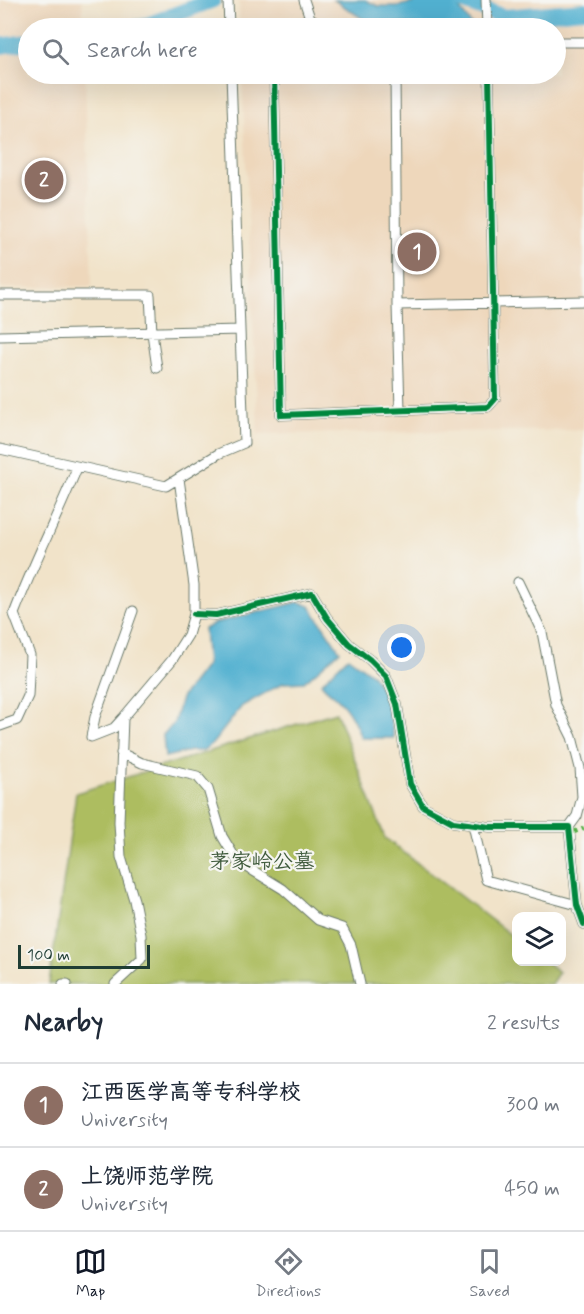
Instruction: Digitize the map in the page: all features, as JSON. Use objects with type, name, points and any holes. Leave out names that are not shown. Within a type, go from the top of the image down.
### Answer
[{"type":"street","points":[[228,0],[229,18]]},
{"type":"street","points":[[304,0],[309,18]]},
{"type":"street","points":[[486,0],[487,18]]},
{"type":"street","points":[[566,42],[584,42]]},
{"type":"street","points":[[0,449],[166,486],[218,454],[244,443],[231,84]]},
{"type":"street","points":[[274,84],[281,415],[489,407],[495,399],[489,84]]},
{"type":"street","points":[[395,84],[400,410]]},
{"type":"street","points":[[0,296],[150,295],[157,368]]},
{"type":"street","points":[[397,305],[584,301]]},
{"type":"street","points":[[0,336],[240,330]]},
{"type":"street","points":[[0,726],[17,720],[28,696],[30,655],[15,614],[31,570],[58,516],[77,468]]},
{"type":"street","points":[[133,611],[95,717],[91,737],[114,728],[172,660],[188,635],[194,614],[195,585],[179,479]]},
{"type":"street","points":[[518,582],[542,632],[556,705],[572,737],[580,768],[582,797],[577,816],[568,827],[577,905],[584,924]]},
{"type":"street","points":[[194,614],[216,615],[312,592],[327,618],[349,644],[386,676],[398,704],[410,784],[423,806],[453,822],[473,825],[568,827]]},
{"type":"street","points":[[115,984],[142,959],[141,935],[134,900],[121,857],[119,822],[123,718]]},
{"type":"street","points":[[121,753],[142,763],[197,776],[208,789],[222,836],[237,861],[283,889],[318,920],[342,928],[351,945],[360,984]]},
{"type":"street","points":[[473,825],[486,880],[577,905]]},
{"type":"shaded area","points":[[0,0],[82,0],[83,18],[18,18],[18,84],[85,84],[92,286],[0,288]]},
{"type":"shaded area","points":[[239,0],[584,0],[584,430],[258,434],[242,84],[566,84],[566,18],[240,18]]},
{"type":"green space","name":"茅家岭公墓","points":[[336,712],[385,838],[512,936],[512,966],[551,966],[559,972],[551,984],[49,984],[76,793]]},
{"type":"water","points":[[334,0],[365,0],[378,6],[396,6],[413,3],[415,0],[453,0],[466,18],[361,18]]},
{"type":"water","points":[[299,602],[310,606],[340,651],[304,682],[283,683],[242,706],[213,743],[202,751],[190,751],[165,757],[163,735],[174,723],[181,698],[207,664],[204,629],[215,623]]},
{"type":"water","points":[[348,657],[373,675],[386,697],[394,738],[361,738],[346,708],[321,683]]},
{"type":"waterway","points":[[166,18],[213,0]]},
{"type":"waterway","points":[[459,0],[504,17],[584,10]]},
{"type":"waterway","points":[[0,46],[18,43]]},
{"type":"marked path","points":[[569,834],[584,828]]},
{"type":"cycle path","points":[[274,84],[281,415],[488,407],[495,399],[489,84]]},
{"type":"cycle path","points":[[194,614],[216,615],[312,593],[327,618],[349,644],[386,676],[397,704],[410,784],[423,806],[453,822],[490,827],[569,827],[577,905],[584,924]]},
{"type":"place","name":"上饶师范学院","points":[[44,180]]},
{"type":"place","name":"江西医学高等专科学校","points":[[417,252]]}]
